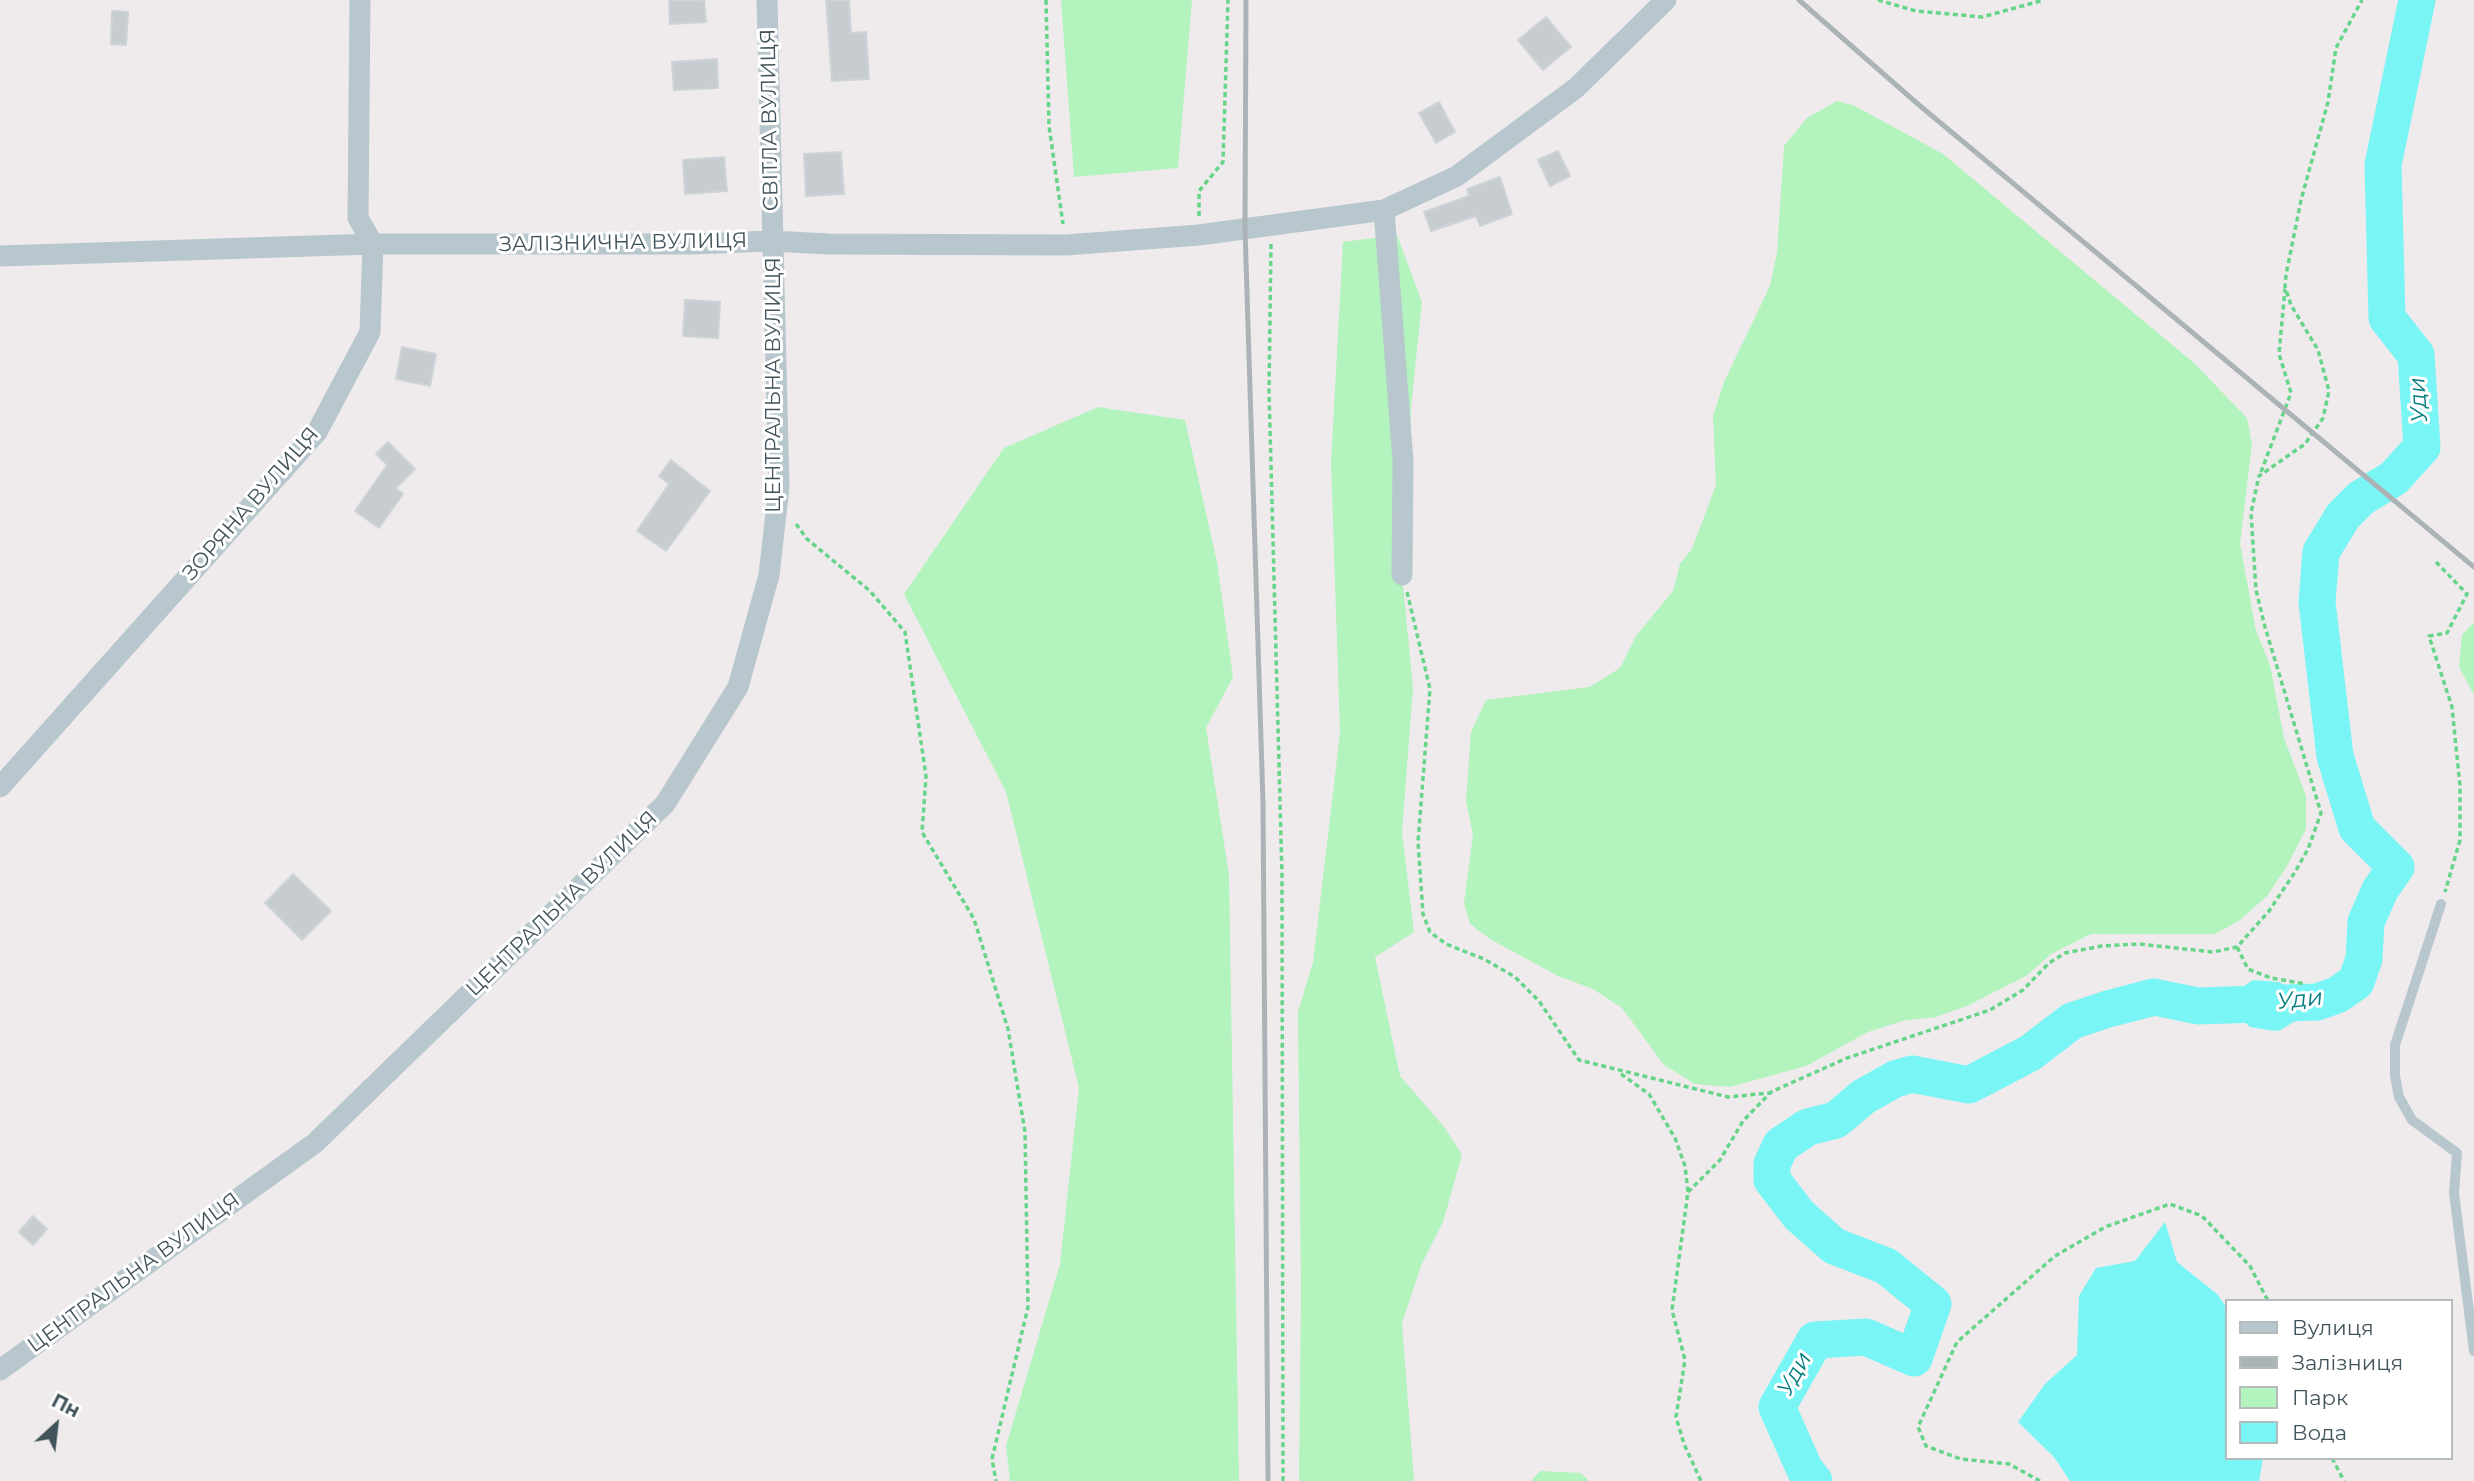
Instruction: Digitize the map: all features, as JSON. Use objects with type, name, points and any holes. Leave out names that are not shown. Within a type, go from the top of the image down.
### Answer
[{"type":"street","name":"ЗОРЯНА ВУЛИЦЯ","points":[[0,787],[317,432],[370,332],[373,244],[358,218],[360,0]]},
{"type":"street","name":"СВІТЛА ВУЛИЦЯ","points":[[767,0],[773,241]]},
{"type":"street","name":"ЗАЛІЗНИЧНА ВУЛИЦЯ","points":[[0,256],[373,244],[773,241],[827,244],[1066,245],[1199,235],[1384,210],[1457,176],[1576,88],[1666,0]]},
{"type":"street","points":[[1384,210],[1402,461],[1402,575]]},
{"type":"street","name":"ЦЕНТРАЛЬНА ВУЛИЦЯ","points":[[0,1370],[315,1143],[666,804],[738,687],[769,575],[779,487],[773,241]]},
{"type":"lane","points":[[2441,904],[2398,1033],[2395,1076],[2399,1097],[2412,1120],[2457,1153],[2455,1193],[2474,1351]]},
{"type":"path","points":[[1046,0],[1049,126],[1066,245]]},
{"type":"path","points":[[1199,235],[1199,191],[1223,162],[1228,0]]},
{"type":"path","points":[[1878,0],[1916,11],[1982,17],[2043,0]]},
{"type":"path","points":[[1402,575],[1430,689],[1418,842],[1423,914],[1430,932],[1446,944],[1484,959],[1515,977],[1539,1001],[1579,1060],[1728,1097],[1771,1092],[1847,1058],[1990,1010],[2023,990],[2049,963],[2065,953],[2102,946],[2139,944],[2213,952],[2236,947],[2269,911],[2295,872],[2308,849],[2320,813],[2256,590],[2251,513],[2259,476],[2291,393],[2279,354],[2286,287],[2301,200],[2328,102],[2336,48],[2362,0]]},
{"type":"path","points":[[1271,225],[1270,405],[1282,876],[1283,1481]]},
{"type":"path","points":[[2259,476],[2305,444],[2323,418],[2329,391],[2318,350],[2291,305],[2286,287]]},
{"type":"path","points":[[794,520],[807,539],[870,591],[905,632],[926,776],[922,832],[974,919],[1009,1029],[1025,1132],[1028,1307],[992,1460],[996,1481]]},
{"type":"path","points":[[2436,562],[2467,594],[2447,633],[2429,636],[2452,707],[2460,786],[2460,840],[2441,904]]},
{"type":"path","points":[[2236,947],[2248,969],[2271,978],[2306,984]]},
{"type":"path","points":[[1619,1072],[1649,1094],[1675,1138],[1685,1166],[1688,1192],[1672,1310],[1685,1360],[1676,1417],[1684,1444],[1701,1481]]},
{"type":"path","points":[[1688,1192],[1720,1160],[1744,1121],[1771,1092]]},
{"type":"path","points":[[2040,1481],[2009,1464],[1961,1459],[1926,1446],[1918,1427],[1956,1342],[2045,1265],[2105,1227],[2170,1204],[2202,1216],[2250,1266],[2267,1299]]},
{"type":"path","points":[[2333,1460],[2344,1481]]},
{"type":"green space","points":[[1061,0],[1192,0],[1178,168],[1074,177]]},
{"type":"green space","points":[[1837,101],[1855,106],[1943,154],[2194,363],[2247,418],[2252,444],[2240,544],[2256,631],[2270,665],[2284,738],[2306,796],[2306,829],[2287,866],[2267,896],[2240,920],[2215,934],[2091,934],[2051,954],[2026,976],[1969,1005],[1936,1017],[1902,1021],[1868,1032],[1806,1066],[1730,1087],[1695,1084],[1664,1065],[1622,1008],[1593,989],[1558,976],[1490,939],[1470,924],[1464,903],[1473,835],[1466,801],[1471,732],[1486,700],[1590,687],[1620,668],[1636,636],[1673,591],[1680,564],[1692,549],[1716,485],[1713,416],[1724,382],[1770,286],[1777,252],[1784,146],[1807,118]]},
{"type":"green space","points":[[1397,235],[1422,302],[1411,407],[1407,558],[1402,575],[1413,688],[1402,832],[1414,932],[1375,957],[1400,1076],[1445,1128],[1462,1155],[1443,1222],[1422,1263],[1402,1323],[1414,1481],[1299,1481],[1301,1292],[1298,1012],[1313,962],[1340,733],[1331,462],[1343,242]]},
{"type":"green space","points":[[1098,407],[1185,420],[1217,562],[1233,677],[1206,728],[1229,875],[1239,1481],[1010,1481],[1006,1446],[1060,1264],[1079,1088],[1006,792],[904,594],[1004,448]]},
{"type":"green space","points":[[2474,622],[2474,695],[2459,667],[2462,635]]},
{"type":"green space","points":[[1540,1471],[1581,1473],[1589,1481],[1531,1481]]},
{"type":"water","points":[[2253,980],[2279,982],[2294,990],[2337,995],[2279,1031],[2250,1027],[2226,1005],[2238,990]]},
{"type":"water","points":[[2165,1222],[2177,1262],[2217,1294],[2226,1307],[2226,1460],[2263,1460],[2259,1481],[2070,1481],[2054,1457],[2018,1422],[2045,1384],[2077,1355],[2079,1296],[2096,1268],[2135,1261]]},
{"type":"building","points":[[669,0],[704,0],[706,22],[670,24]]},
{"type":"building","points":[[826,0],[849,0],[851,33],[866,32],[869,79],[832,81]]},
{"type":"building","points":[[112,11],[128,12],[126,45],[111,44]]},
{"type":"building","points":[[1546,17],[1571,47],[1543,70],[1518,40]]},
{"type":"building","points":[[717,59],[718,88],[674,90],[672,62]]},
{"type":"building","points":[[1439,102],[1455,132],[1436,143],[1419,113]]},
{"type":"building","points":[[1558,151],[1570,176],[1550,186],[1538,160]]},
{"type":"building","points":[[841,152],[844,194],[806,196],[804,154]]},
{"type":"building","points":[[724,157],[727,191],[685,194],[683,160]]},
{"type":"building","points":[[1500,177],[1512,214],[1480,226],[1476,216],[1431,231],[1424,212],[1469,196],[1467,189]]},
{"type":"building","points":[[685,300],[720,302],[718,338],[683,336]]},
{"type":"building","points":[[402,347],[436,354],[430,386],[396,379]]},
{"type":"building","points":[[388,442],[415,469],[396,488],[403,494],[379,528],[355,511],[387,465],[376,454]]},
{"type":"building","points":[[671,460],[710,491],[666,551],[637,531],[669,484],[659,476]]},
{"type":"building","points":[[293,874],[331,911],[302,940],[265,903]]},
{"type":"building","points":[[33,1216],[47,1229],[33,1245],[19,1232]]},
{"type":"waterway","name":"Уди","points":[[1814,1481],[1805,1470],[1777,1407],[1815,1340],[1866,1337],[1914,1358],[1933,1304],[1886,1266],[1834,1246],[1799,1215],[1772,1180],[1772,1164],[1781,1145],[1808,1127],[1836,1120],[1863,1097],[1895,1079],[1912,1074],[1969,1085],[2030,1053],[2072,1021],[2108,1009],[2154,997],[2198,1006],[2317,1002],[2337,995],[2356,982],[2364,959],[2366,922],[2380,890],[2396,867],[2357,828],[2335,756],[2317,602],[2321,552],[2343,516],[2361,498],[2394,478],[2422,447],[2416,355],[2387,318],[2383,165],[2417,0]]},
{"type":"railway","points":[[1246,0],[1245,229],[1263,803],[1268,1481]]},
{"type":"railway","points":[[1799,0],[1919,105],[2474,567]]}]
